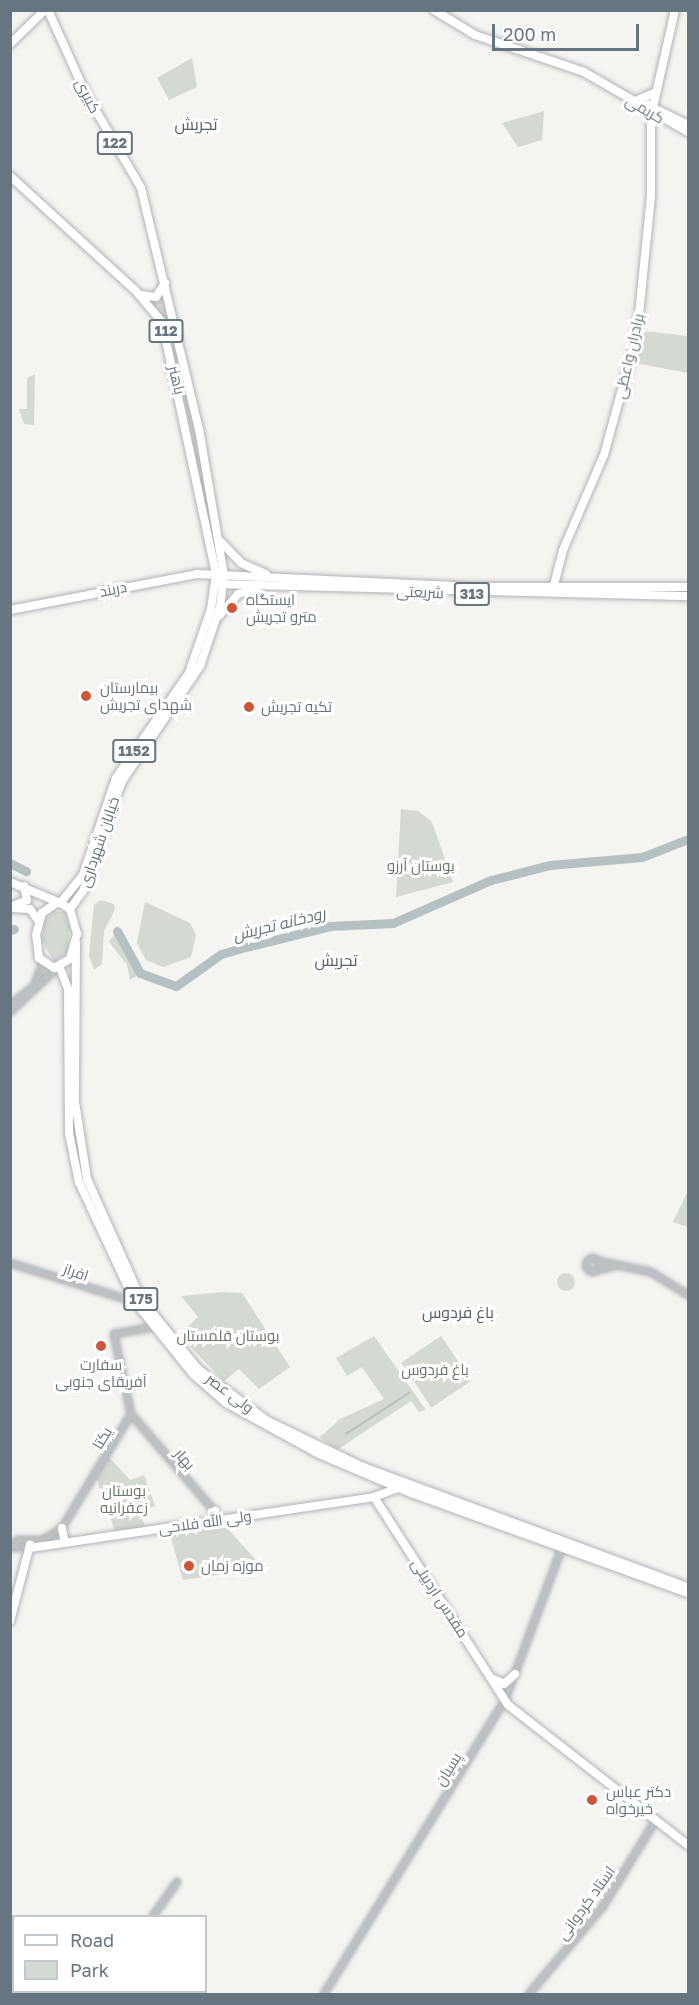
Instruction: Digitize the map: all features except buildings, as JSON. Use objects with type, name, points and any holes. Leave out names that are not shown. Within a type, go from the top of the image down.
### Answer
[{"type":"main road","points":[[10,44],[47,10]]},
{"type":"main road","name":"کبیری","points":[[47,10],[85,92],[140,184],[165,282]]},
{"type":"main road","name":"کریمی","points":[[434,10],[474,35],[603,82],[652,110],[688,125]]},
{"type":"main road","name":"برادران واعظی","points":[[553,589],[563,550],[604,455],[637,334],[651,197],[652,110],[675,10]]},
{"type":"main road","name":"کریمی","points":[[603,82],[688,132]]},
{"type":"main road","points":[[638,100],[656,92]]},
{"type":"main road","name":"باهنر","points":[[10,176],[135,290],[167,334],[220,574]]},
{"type":"main road","points":[[135,290],[156,297],[165,282]]},
{"type":"main road","name":"باهنر","points":[[165,282],[217,536],[220,574]]},
{"type":"main road","points":[[217,536],[241,563],[273,577]]},
{"type":"main road","name":"شریعتی","points":[[220,574],[553,589],[688,587]]},
{"type":"main road","name":"1152","points":[[219,584],[220,574]]},
{"type":"main road","name":"دربند","points":[[10,610],[220,574]]},
{"type":"main road","points":[[256,586],[250,580],[257,576]]},
{"type":"main road","name":"شریعتی","points":[[219,584],[688,596]]},
{"type":"main road","name":"خیابان شهرداری","points":[[70,909],[83,891],[116,792],[190,684],[216,619],[220,604],[219,584]]},
{"type":"main road","name":"خیابان شهرداری","points":[[38,920],[59,903],[83,875],[116,778],[189,672],[219,584]]},
{"type":"main road","points":[[216,619],[238,594],[268,587]]},
{"type":"main road","points":[[10,882],[24,886],[70,909]]},
{"type":"main road","points":[[10,907],[27,900],[24,886]]},
{"type":"main road","points":[[10,907],[30,909],[38,920],[37,947],[43,963],[59,968],[76,943]]},
{"type":"main road","name":"ولی عصر","points":[[70,909],[76,943],[75,1102],[82,1158],[100,1216],[141,1299],[174,1343],[229,1397],[294,1435],[400,1485],[688,1587]]},
{"type":"main road","name":"ولی عصر","points":[[59,968],[68,989],[67,1106],[74,1160],[93,1221],[135,1302],[152,1327],[226,1403],[293,1442],[400,1485],[688,1593]]},
{"type":"main road","name":"ولی‌ الله فلاحی","points":[[27,1547],[374,1497],[400,1485]]},
{"type":"main road","name":"مقدس اردبیلی","points":[[374,1497],[505,1700],[688,1845]]},
{"type":"main road","points":[[209,1522],[214,1511]]},
{"type":"main road","points":[[62,1528],[65,1543]]},
{"type":"main road","points":[[10,1601],[27,1547]]},
{"type":"main road","points":[[10,1621],[27,1547]]},
{"type":"main road","points":[[492,1678],[504,1684],[515,1674]]},
{"type":"main road","name":"مقدس اردبیلی","points":[[545,1732],[688,1839]]},
{"type":"street","points":[[10,1005],[34,986],[43,963]]},
{"type":"street","points":[[10,1012],[59,968]]},
{"type":"street","points":[[620,1265],[598,1270],[586,1266],[591,1259],[636,1268],[688,1295]]},
{"type":"street","points":[[598,1261],[598,1270]]},
{"type":"street","name":"افراز","points":[[10,1263],[135,1302]]},
{"type":"street","points":[[130,1414],[114,1335],[152,1327]]},
{"type":"street","name":"بهار","points":[[130,1414],[222,1520]]},
{"type":"street","name":"یکتا","points":[[10,1548],[27,1547],[44,1540],[62,1528],[130,1414]]},
{"type":"street","points":[[10,1548],[18,1540],[44,1540]]},
{"type":"street","name":"پسیان","points":[[324,1995],[505,1700],[564,1542]]},
{"type":"street","name":"استاد کردوانی","points":[[529,1995],[603,1906],[656,1820]]},
{"type":"street","points":[[154,1915],[177,1882]]},
{"type":"green space","points":[[192,58],[197,87],[169,100],[157,78]]},
{"type":"green space","points":[[544,111],[542,140],[518,147],[502,123]]},
{"type":"green space","points":[[164,292],[195,429],[217,560],[169,331],[150,300]]},
{"type":"green space","points":[[644,331],[688,336],[688,373],[635,363]]},
{"type":"green space","points":[[35,374],[34,425],[24,424],[19,409],[27,409],[27,378]]},
{"type":"green space","name":"بوستان آرزو","points":[[401,809],[418,811],[432,822],[453,882],[396,897]]},
{"type":"green space","points":[[101,900],[114,904],[115,910],[104,931],[102,964],[94,970],[89,955],[94,905]]},
{"type":"green space","points":[[145,902],[190,923],[196,935],[191,957],[163,967],[146,960],[137,943]]},
{"type":"green space","points":[[53,911],[65,912],[70,927],[67,953],[54,962],[42,941],[44,922]]},
{"type":"green space","points":[[116,932],[139,974],[130,980],[127,965],[109,942]]},
{"type":"green space","points":[[688,1191],[688,1227],[673,1222]]},
{"type":"green space","points":[[566,1273],[572,1276],[575,1282],[572,1288],[566,1291],[560,1288],[557,1282],[560,1276]]},
{"type":"green space","name":"بوستان قلمستان","points":[[223,1292],[242,1293],[290,1367],[259,1389],[239,1369],[224,1381],[179,1335],[198,1317],[181,1296]]},
{"type":"green space","points":[[374,1336],[426,1410],[419,1412],[411,1401],[337,1450],[320,1437],[340,1419],[384,1399],[362,1367],[347,1376],[336,1358]]},
{"type":"green space","name":"باغ فردوس","points":[[441,1336],[471,1381],[431,1408],[401,1363]]},
{"type":"green space","name":"بوستان زعفرانیه","points":[[109,1457],[130,1480],[144,1475],[155,1506],[138,1511],[146,1527],[115,1531],[96,1478]]},
{"type":"green space","points":[[220,1520],[263,1568],[183,1580],[168,1528]]},
{"type":"waterway","name":"رودخانه تجریش","points":[[117,931],[140,973],[176,986],[221,954],[238,949],[330,926],[393,923],[491,880],[550,865],[642,857],[688,839]]},
{"type":"waterway","points":[[10,863],[26,871]]},
{"type":"waterway","name":"رودخانه تجریش","points":[[10,930],[14,929]]},
{"type":"waterway","points":[[346,1434],[409,1393]]},
{"type":"place","name":"ایستگاه مترو تجریش","points":[[232,608]]},
{"type":"place","name":"بیمارستان شهدای تجریش","points":[[86,696]]},
{"type":"place","name":"تکیه تجریش","points":[[249,707]]},
{"type":"place","name":"سفارت آفریقای جنوبی","points":[[101,1346]]},
{"type":"place","name":"موزه زمان","points":[[189,1566]]},
{"type":"place","name":"دکتر عباس خیرخواه","points":[[592,1800]]},
{"type":"district","name":"تجریش","points":[[196,124]]},
{"type":"district","name":"تجریش","points":[[336,960]]},
{"type":"district","name":"باغ فردوس","points":[[458,1312]]}]
